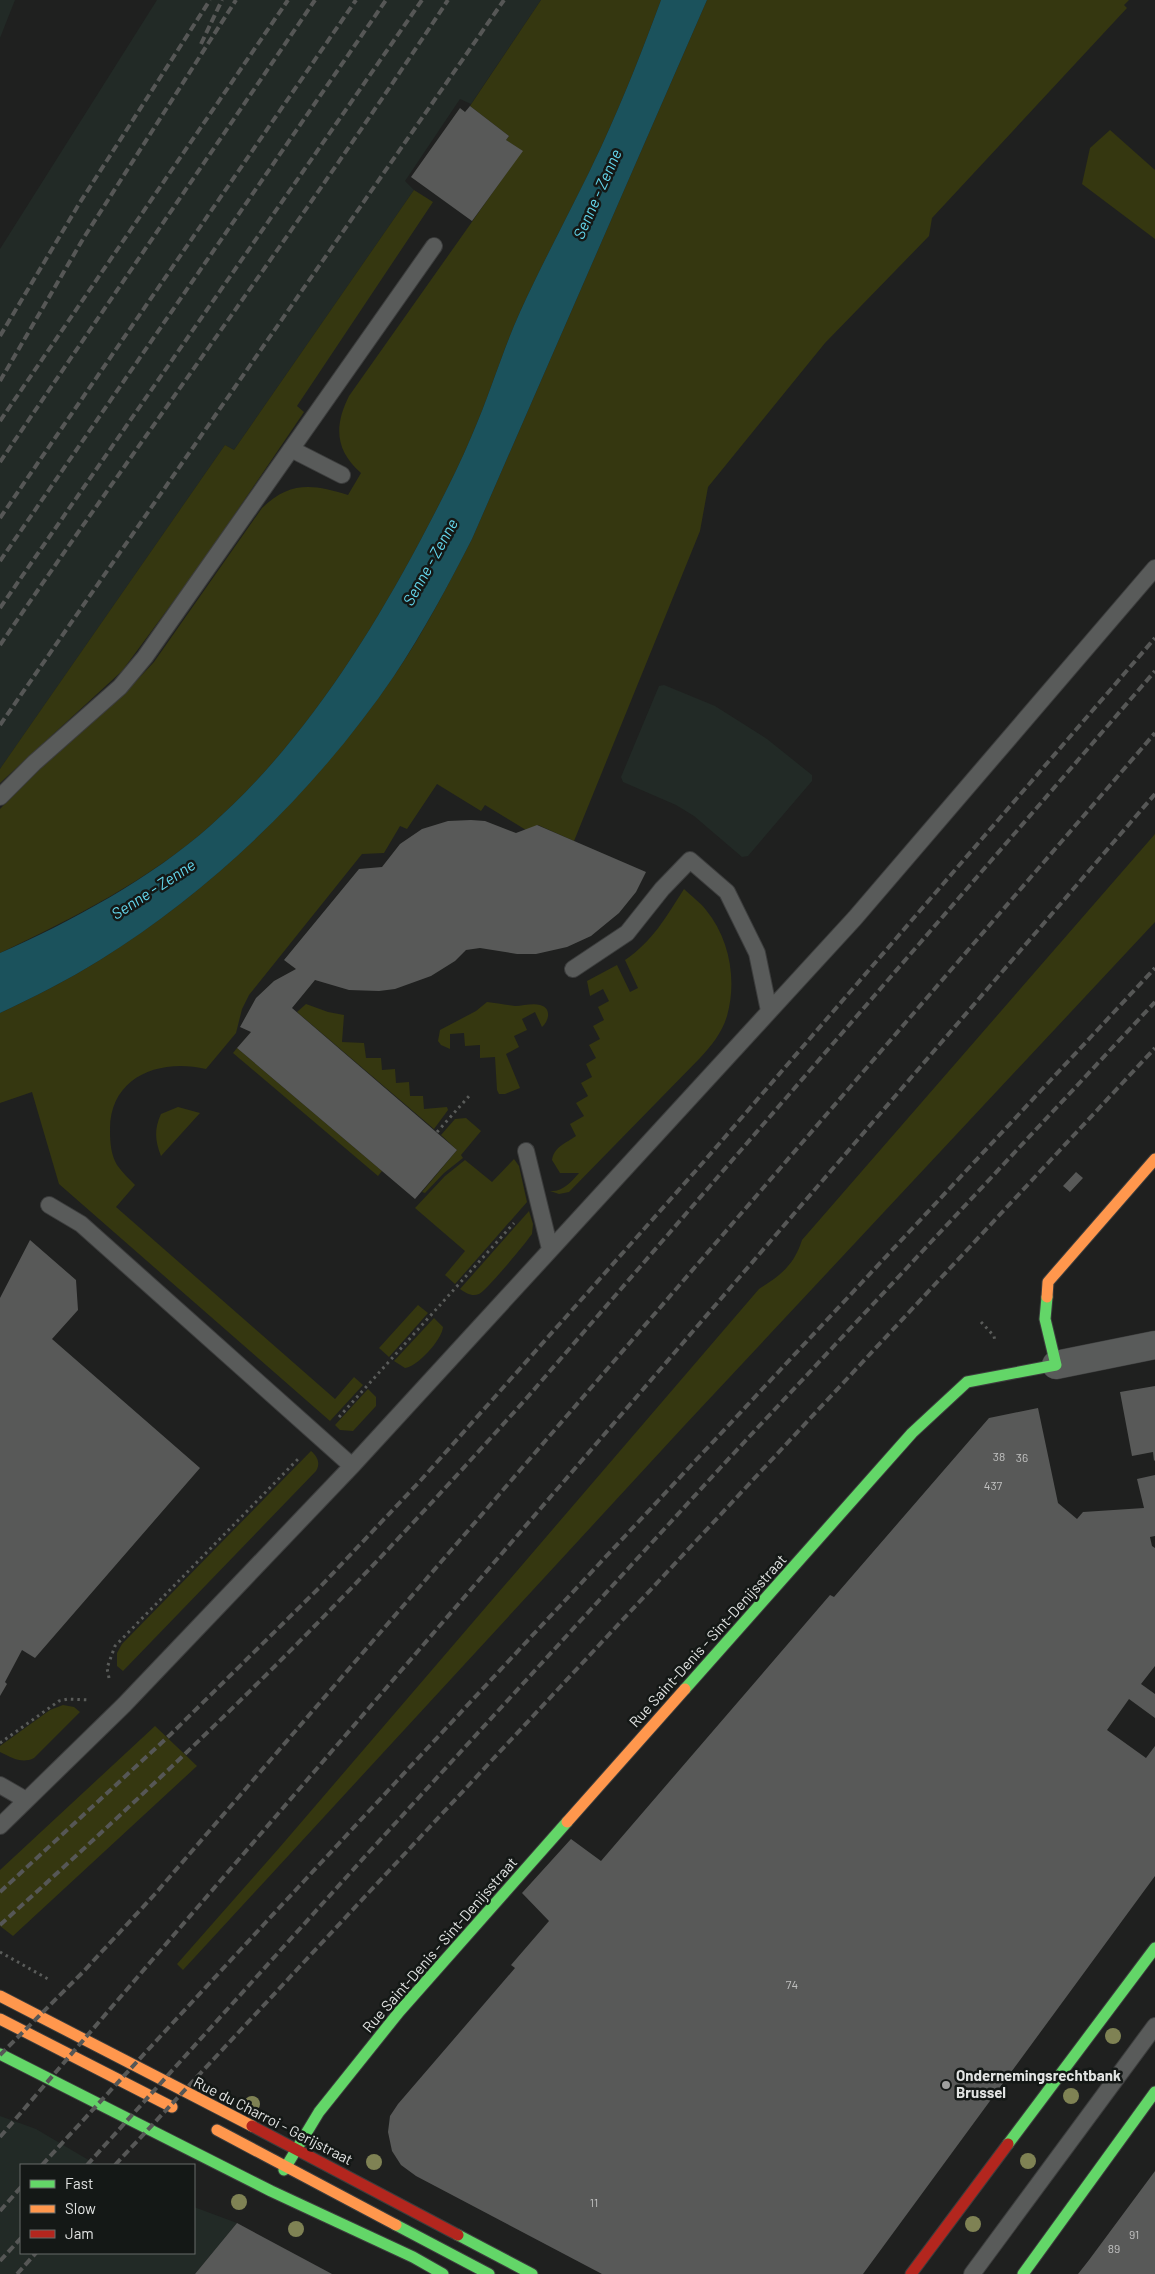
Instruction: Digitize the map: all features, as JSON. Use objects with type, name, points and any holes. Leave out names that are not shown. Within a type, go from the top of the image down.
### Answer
[{"type":"main road","points":[[1056,1365],[1045,1319],[1048,1282],[1155,1159]]},
{"type":"main road","name":"Rue Saint-Denis - Sint-Denijsstraat","points":[[271,2191],[319,2112],[399,2012],[912,1433],[967,1382],[1056,1365]]},
{"type":"main road","points":[[912,2274],[1155,1948]]},
{"type":"main road","name":"Rue du Charroi - Gerijstraat","points":[[0,1996],[532,2274]]},
{"type":"main road","points":[[0,2018],[182,2112]]},
{"type":"main road","points":[[0,2054],[412,2262],[443,2274]]},
{"type":"main road","points":[[1024,2274],[1155,2092]]},
{"type":"main road","points":[[208,2126],[490,2274]]},
{"type":"street","points":[[1056,1365],[1155,1345]]},
{"type":"lane","points":[[0,797],[34,763],[120,687],[145,657],[434,246]]},
{"type":"lane","points":[[291,449],[342,475]]},
{"type":"lane","points":[[0,1826],[124,1705],[352,1466],[855,918],[1155,568]]},
{"type":"lane","points":[[573,969],[626,933],[662,889],[690,860],[727,892],[757,953],[769,1011]]},
{"type":"lane","points":[[526,1150],[550,1249]]},
{"type":"lane","points":[[49,1205],[81,1224],[352,1466]]},
{"type":"lane","points":[[0,1785],[26,1800]]},
{"type":"lane","points":[[972,2274],[1155,2026]]},
{"type":"path","points":[[437,1132],[470,1095]]},
{"type":"path","points":[[0,1743],[59,1701],[81,1699],[124,1705]]},
{"type":"shaded area","points":[[0,0],[15,0],[0,38]]},
{"type":"shaded area","points":[[157,0],[541,0],[471,104],[460,99],[405,181],[414,190],[234,450],[225,445],[0,769],[0,249]]},
{"type":"shaded area","points":[[664,685],[715,706],[767,739],[812,775],[812,781],[748,856],[742,857],[694,816],[676,805],[623,782],[621,777],[659,686]]},
{"type":"shaded area","points":[[0,2116],[36,2129],[95,2164],[20,2164],[20,2254],[195,2254],[195,2207],[237,2223],[195,2274],[0,2274]]},
{"type":"green space","points":[[541,0],[661,0],[633,73],[602,145],[520,312],[454,476],[398,582],[376,620],[327,694],[272,763],[242,796],[210,826],[162,864],[110,897],[0,953],[0,809],[29,779],[124,694],[154,662],[262,508],[282,493],[302,487],[313,487],[348,495],[361,473],[352,464],[342,446],[339,427],[344,407],[349,396],[522,151],[506,140],[509,136],[470,106]]},
{"type":"green space","points":[[707,0],[1129,0],[1124,5],[1127,8],[932,218],[929,236],[825,343],[708,487],[700,531],[574,841],[538,825],[526,830],[485,805],[481,811],[437,784],[407,829],[400,826],[384,853],[362,854],[249,995],[242,1009],[236,1033],[206,1069],[171,1066],[155,1070],[140,1076],[128,1085],[118,1097],[112,1112],[111,1148],[117,1165],[135,1185],[116,1207],[335,1399],[354,1377],[363,1385],[330,1421],[59,1184],[32,1092],[0,1103],[0,1013],[51,988],[100,960],[185,900],[225,867],[299,795],[366,715],[396,673],[426,624],[472,539]]},
{"type":"green space","points":[[1110,130],[1155,170],[1155,239],[1082,184],[1090,148]]},
{"type":"green space","points":[[414,190],[433,202],[297,406],[304,412],[201,564],[122,671],[0,783],[0,769],[225,445],[234,450]]},
{"type":"green space","points":[[1155,834],[1155,922],[684,1426],[183,1970],[177,1964],[280,1847],[759,1289],[786,1269],[799,1249],[802,1240]]},
{"type":"green space","points":[[684,889],[706,910],[714,921],[726,947],[731,975],[731,989],[730,1003],[725,1022],[716,1039],[700,1058],[569,1192],[559,1194],[550,1191],[563,1188],[579,1173],[560,1173],[552,1160],[558,1149],[576,1136],[570,1124],[584,1116],[576,1103],[588,1096],[581,1083],[592,1077],[586,1064],[596,1058],[589,1045],[600,1039],[593,1026],[604,1020],[598,1007],[609,1001],[603,989],[590,996],[587,981],[617,965],[630,992],[638,988],[625,960],[651,937]]},
{"type":"green space","points":[[487,1002],[515,1006],[537,1004],[544,1007],[548,1012],[548,1018],[542,1027],[535,1012],[522,1019],[527,1030],[514,1036],[519,1047],[506,1054],[520,1088],[505,1094],[499,1094],[497,1090],[495,1057],[480,1058],[480,1045],[465,1046],[464,1033],[450,1034],[450,1049],[441,1045],[438,1041],[440,1030],[476,1011]]},
{"type":"green space","points":[[306,1004],[328,1012],[344,1015],[342,1042],[364,1043],[366,1058],[381,1058],[382,1070],[395,1069],[396,1083],[409,1082],[410,1096],[423,1096],[424,1109],[447,1107],[448,1110],[434,1129],[297,1012]]},
{"type":"green space","points":[[237,1048],[382,1171],[378,1176],[233,1053]]},
{"type":"green space","points":[[178,1107],[200,1113],[161,1156],[156,1135],[159,1119],[161,1114]]},
{"type":"green space","points":[[466,1118],[481,1131],[461,1155],[463,1158],[444,1173],[425,1193],[422,1192],[457,1150],[441,1135],[455,1119]]},
{"type":"green space","points":[[514,1159],[519,1166],[527,1202],[455,1284],[445,1275],[465,1251],[415,1208],[445,1176],[465,1160],[492,1182]]},
{"type":"green space","points":[[529,1211],[533,1224],[532,1234],[497,1276],[479,1294],[471,1295],[460,1289]]},
{"type":"green space","points":[[418,1305],[428,1313],[389,1357],[379,1348]]},
{"type":"green space","points":[[434,1318],[443,1327],[438,1339],[428,1352],[416,1363],[405,1368],[394,1361]]},
{"type":"green space","points":[[368,1389],[376,1397],[376,1406],[353,1431],[340,1430],[335,1425]]},
{"type":"green space","points":[[311,1451],[318,1460],[316,1471],[123,1671],[117,1666],[117,1653],[122,1644]]},
{"type":"green space","points":[[63,1705],[74,1707],[80,1712],[34,1758],[21,1760],[0,1752],[0,1746],[50,1710]]},
{"type":"green space","points":[[155,1726],[197,1766],[13,1936],[0,1926],[0,1870]]},
{"type":"water","name":"Senne - Zenne","points":[[661,0],[707,0],[472,539],[435,609],[394,676],[332,758],[297,797],[223,868],[184,901],[100,960],[51,988],[0,1013],[0,953],[54,928],[137,881],[210,826],[242,796],[272,763],[327,694],[352,657],[398,582],[460,462],[520,312],[602,145],[633,73]]},
{"type":"building","points":[[470,106],[509,136],[506,140],[523,151],[472,221],[411,177],[460,108],[465,112]]},
{"type":"building","points":[[448,821],[485,821],[516,833],[537,825],[646,872],[636,892],[619,913],[591,936],[567,947],[536,954],[517,954],[480,948],[466,950],[455,961],[431,976],[395,989],[379,991],[349,990],[315,980],[292,1008],[457,1150],[415,1199],[237,1048],[251,1032],[240,1027],[256,998],[274,981],[296,969],[284,960],[359,869],[382,867],[400,844],[422,829]]},
{"type":"building","points":[[1076,1172],[1083,1178],[1070,1192],[1063,1186]]},
{"type":"building","points":[[30,1240],[76,1280],[78,1310],[52,1339],[200,1468],[35,1658],[22,1650],[5,1682],[7,1684],[0,1696],[0,1298]]},
{"type":"building","points":[[1155,1386],[1154,1461],[1153,1452],[1132,1456],[1120,1392]]},
{"type":"building","points":[[1038,1408],[1058,1503],[1077,1519],[1083,1512],[1144,1508],[1137,1479],[1155,1475],[1155,1536],[1150,1537],[1152,1546],[1155,1548],[1155,1666],[1141,1684],[1155,1694],[1155,1718],[1129,1699],[1107,1730],[1146,1758],[1155,1746],[1155,1876],[863,2274],[602,2274],[416,2176],[401,2165],[392,2151],[388,2132],[390,2116],[398,2104],[515,1968],[511,1965],[549,1921],[522,1893],[571,1839],[601,1861],[830,1595],[834,1597],[989,1418]]},
{"type":"building","points":[[1155,2171],[1155,2274],[1078,2274],[1089,2260]]},
{"type":"building","points":[[237,2223],[332,2274],[195,2274]]},
{"type":"railway","points":[[0,336],[79,204],[210,0]]},
{"type":"railway","points":[[201,44],[222,0]]},
{"type":"railway","points":[[0,381],[83,239],[236,0]]},
{"type":"railway","points":[[0,421],[288,0]]},
{"type":"railway","points":[[0,462],[315,0]]},
{"type":"railway","points":[[0,518],[356,0]]},
{"type":"railway","points":[[0,561],[386,0]]},
{"type":"railway","points":[[0,608],[422,0]]},
{"type":"railway","points":[[0,645],[338,163],[448,0]]},
{"type":"railway","points":[[0,725],[504,0]]},
{"type":"railway","points":[[0,1892],[170,1735],[320,1587],[421,1480],[700,1166],[1155,638]]},
{"type":"railway","points":[[0,1925],[252,1689],[430,1505],[525,1400],[1155,671]]},
{"type":"railway","points":[[0,2055],[83,1972],[155,1894],[1155,733]]},
{"type":"railway","points":[[0,2137],[1155,794]]},
{"type":"railway","points":[[43,2164],[458,1715],[1155,968]]},
{"type":"railway","points":[[88,2164],[369,1852],[721,1467],[1155,1002]]},
{"type":"railway","points":[[116,2164],[1155,1048]]},
{"type":"railway","points":[[0,2211],[20,2188]]},
{"type":"railway","points":[[0,2261],[20,2239]]},
{"type":"railway","points":[[17,2274],[35,2254]]},
{"type":"traffic: fast","points":[[685,1689],[912,1433],[967,1382],[1056,1365],[1045,1319],[1047,1297]]},
{"type":"traffic: fast","points":[[284,2170],[319,2112],[399,2012],[567,1822]]},
{"type":"traffic: fast","points":[[1008,2144],[1155,1948]]},
{"type":"traffic: fast","points":[[0,2054],[271,2191],[413,2257],[443,2274]]},
{"type":"traffic: fast","points":[[1023,2274],[1155,2092]]},
{"type":"traffic: fast","points":[[396,2225],[489,2274]]},
{"type":"traffic: fast","points":[[458,2235],[532,2274]]},
{"type":"traffic: slow","points":[[1047,1297],[1048,1282],[1155,1159]]},
{"type":"traffic: slow","points":[[567,1822],[685,1689]]},
{"type":"traffic: slow","points":[[0,1996],[252,2126]]},
{"type":"traffic: slow","points":[[0,2019],[172,2107]]},
{"type":"traffic: slow","points":[[217,2130],[396,2225]]},
{"type":"traffic: jam","points":[[252,2126],[458,2235]]},
{"type":"traffic: jam","points":[[911,2274],[1008,2144]]},
{"type":"place","name":"Ondernemingsrechtbank Brussel","points":[[946,2085]]}]
